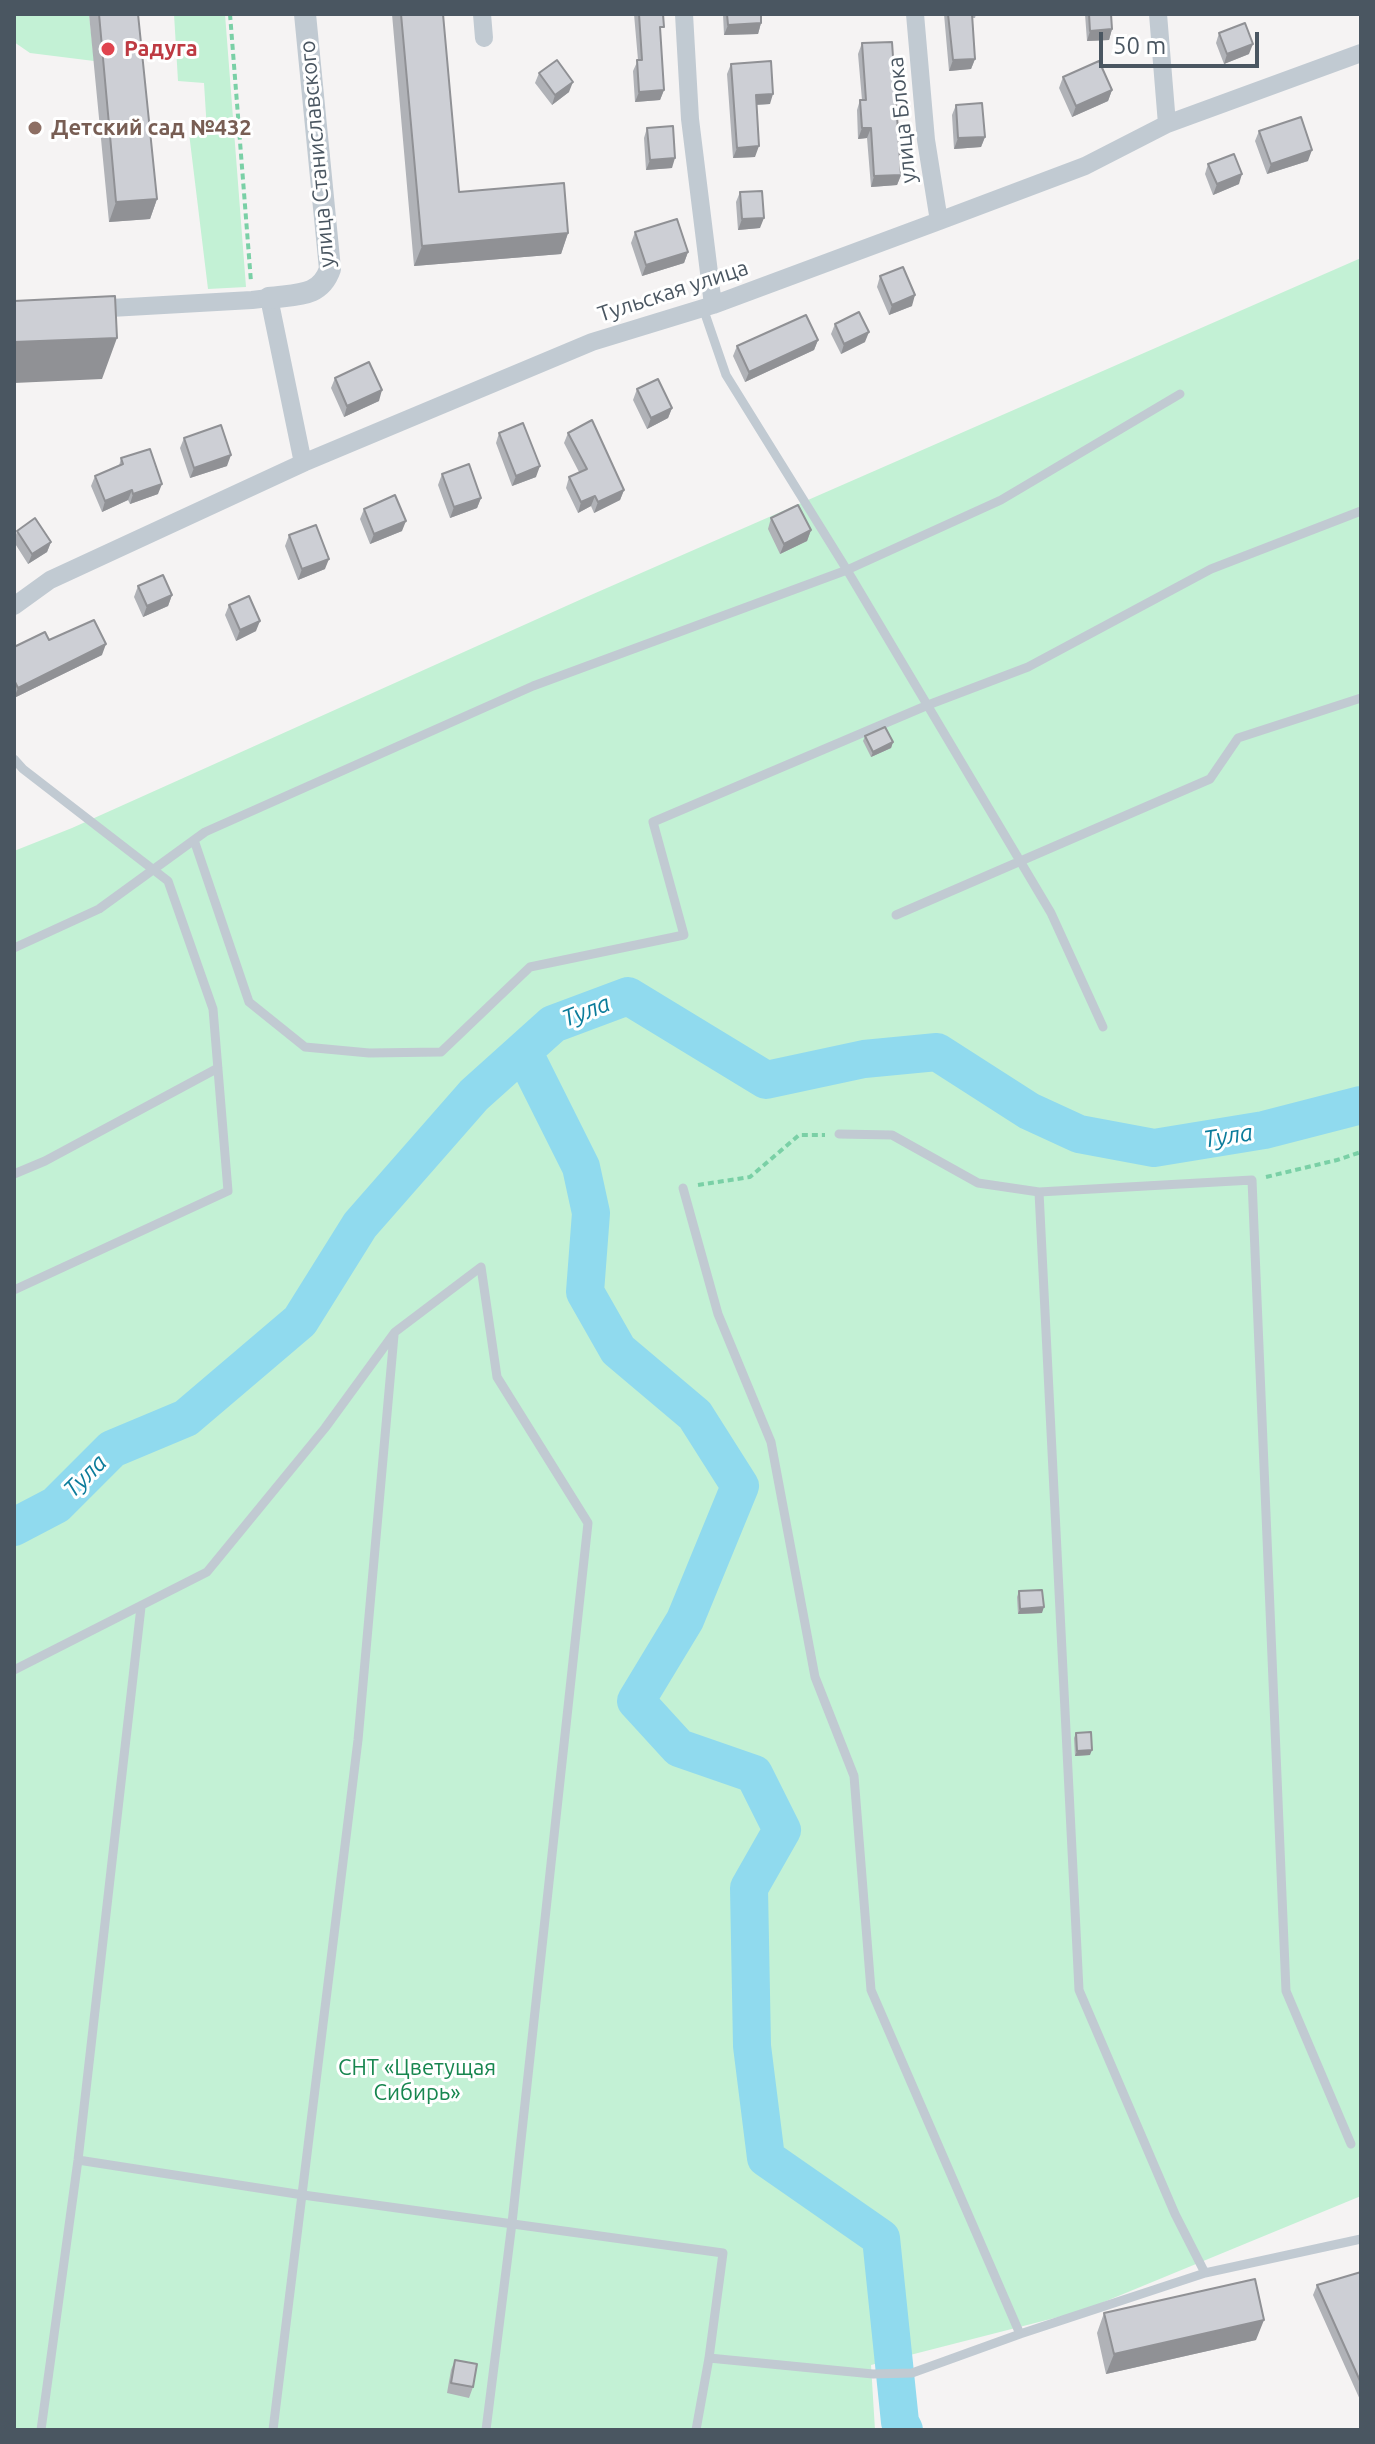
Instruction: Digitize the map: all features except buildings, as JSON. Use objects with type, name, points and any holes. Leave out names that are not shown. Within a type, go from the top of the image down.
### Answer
[{"type":"street","name":"улица Станиславского","points":[[261,299],[314,291],[326,279],[330,269],[305,14]]},
{"type":"street","points":[[482,14],[484,38]]},
{"type":"street","points":[[684,14],[690,119],[708,306]]},
{"type":"street","name":"улица Блока","points":[[915,14],[926,140],[939,221]]},
{"type":"street","points":[[1158,14],[1167,124]]},
{"type":"street","name":"Тульская улица","points":[[14,606],[50,580],[303,463],[592,342],[708,306],[939,221],[1085,166],[1167,124],[1361,53]]},
{"type":"street","points":[[72,310],[261,299],[303,463]]},
{"type":"lane","points":[[708,306],[726,375],[847,570],[1051,913],[1103,1027]]},
{"type":"lane","points":[[14,948],[99,909],[205,832],[533,686],[847,570],[1001,500],[1180,394]]},
{"type":"lane","points":[[194,840],[249,1002],[305,1047],[369,1053],[441,1052],[530,967],[684,935],[653,822],[928,705],[1028,667],[1211,569],[1361,511]]},
{"type":"lane","points":[[896,915],[1210,779],[1238,738],[1361,698]]},
{"type":"lane","points":[[14,759],[168,881],[213,1009],[228,1191],[14,1290]]},
{"type":"lane","points":[[14,1174],[45,1161],[218,1068]]},
{"type":"lane","points":[[839,1134],[892,1135],[978,1183],[1039,1192],[1252,1180],[1286,1991],[1351,2144]]},
{"type":"lane","points":[[683,1188],[718,1314],[771,1442],[815,1677],[854,1776],[871,1990],[1020,2334]]},
{"type":"lane","points":[[1039,1192],[1079,1990],[1175,2214],[1205,2273]]},
{"type":"lane","points":[[14,1670],[207,1572],[325,1428],[395,1332],[481,1267],[497,1377],[588,1523],[512,2223],[486,2430]]},
{"type":"lane","points":[[273,2430],[358,1740],[395,1332]]},
{"type":"lane","points":[[41,2430],[78,2160],[141,1607]]},
{"type":"lane","points":[[78,2160],[303,2195],[723,2253],[696,2430]]},
{"type":"lane","points":[[709,2358],[873,2374],[912,2373],[1205,2273],[1361,2239]]},
{"type":"path","points":[[230,14],[261,299]]},
{"type":"path","points":[[683,1188],[750,1177],[799,1135],[839,1134]]},
{"type":"path","points":[[1252,1180],[1361,1152]]},
{"type":"green space","points":[[14,14],[89,14],[94,61],[30,53],[14,42]]},
{"type":"green space","points":[[174,14],[225,14],[246,287],[208,289],[189,133],[207,131],[204,83],[178,81]]},
{"type":"green space","name":"СНТ «Цветущая Сибирь»","points":[[1361,258],[1361,2196],[1082,2311],[871,2365],[875,2430],[14,2430],[14,851]]},
{"type":"waterway","name":"Тула","points":[[14,1527],[56,1505],[112,1449],[186,1418],[300,1321],[360,1225],[474,1095],[553,1024],[628,996],[766,1080],[864,1059],[937,1052],[1029,1111],[1079,1134],[1154,1148],[1264,1130],[1361,1105]]},
{"type":"waterway","points":[[523,1051],[581,1167],[591,1213],[585,1292],[618,1350],[695,1415],[740,1486],[685,1620],[636,1701],[679,1748],[754,1774],[782,1830],[749,1888],[752,2046],[766,2158],[881,2238],[900,2422],[904,2430]]},
{"type":"place","name":"Радуга","points":[[108,49]]},
{"type":"place","name":"Детский сад №432","points":[[35,128]]}]
